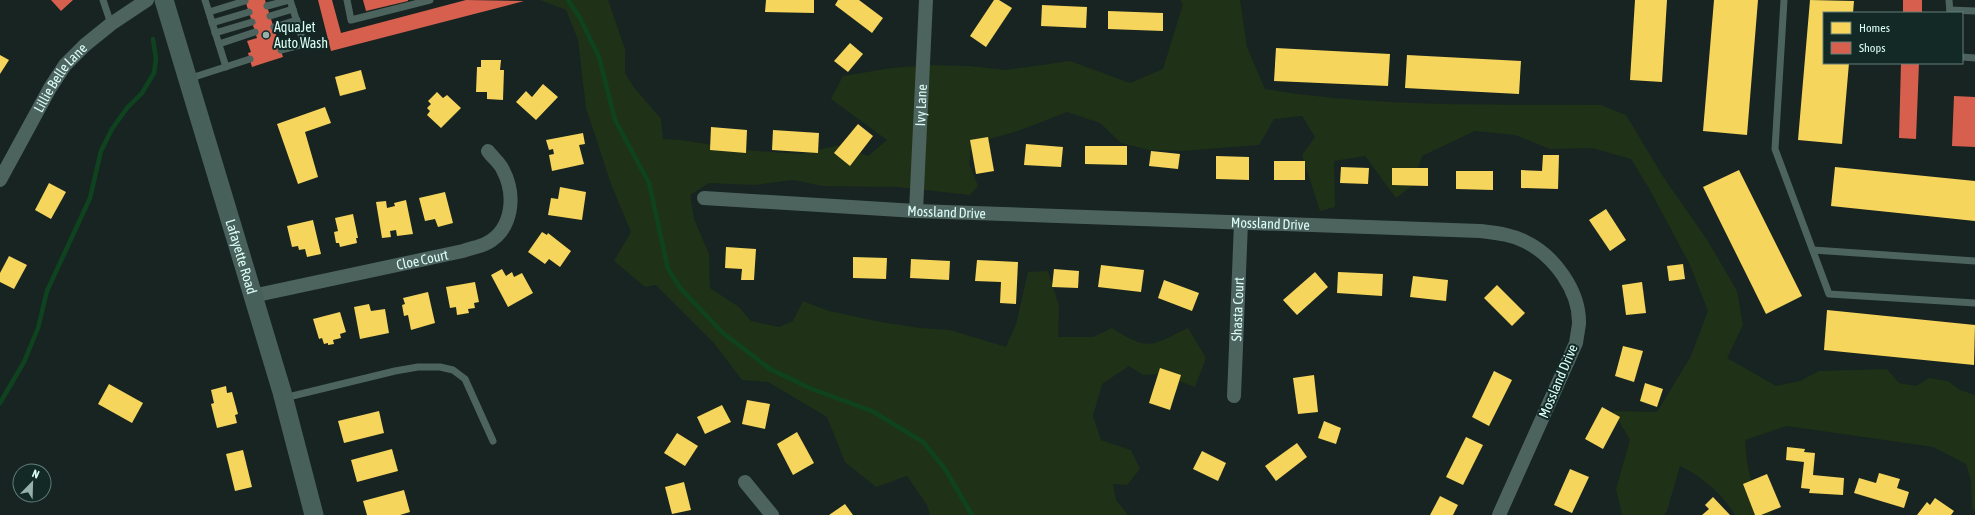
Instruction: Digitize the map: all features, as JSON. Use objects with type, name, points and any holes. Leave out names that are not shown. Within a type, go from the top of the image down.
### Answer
[{"type":"main road","name":"Lafayette Road","points":[[161,0],[187,79],[283,398],[314,515]]},
{"type":"street","name":"Lillie Belle Lane","points":[[0,180],[50,88],[65,65],[85,45],[111,24],[161,0]]},
{"type":"street","name":"Ivy Lane","points":[[916,211],[926,0]]},
{"type":"street","name":"Cloe Court","points":[[252,296],[463,251],[486,243],[501,233],[507,220],[512,201],[503,170],[488,151]]},
{"type":"street","name":"Mossland Drive","points":[[704,198],[916,211],[1480,231],[1504,234],[1525,241],[1548,256],[1564,275],[1574,297],[1579,323],[1576,343],[1499,515]]},
{"type":"street","name":"Shasta Court","points":[[1234,396],[1241,223]]},
{"type":"street","points":[[745,482],[772,515]]},
{"type":"lane","points":[[103,0],[111,24]]},
{"type":"lane","points":[[205,0],[226,67]]},
{"type":"lane","points":[[267,6],[290,0],[297,20],[304,44],[281,50]]},
{"type":"lane","points":[[347,0],[351,20],[430,0]]},
{"type":"lane","points":[[1784,0],[1775,149],[1814,250],[1829,294],[1975,303]]},
{"type":"lane","points":[[1949,0],[1950,12],[1975,11]]},
{"type":"lane","points":[[209,12],[245,1]]},
{"type":"lane","points":[[270,16],[293,10]]},
{"type":"lane","points":[[212,23],[249,12]]},
{"type":"lane","points":[[274,27],[297,20]]},
{"type":"lane","points":[[215,33],[252,22]]},
{"type":"lane","points":[[219,44],[255,32]]},
{"type":"lane","points":[[1963,58],[1975,58]]},
{"type":"lane","points":[[187,79],[250,60]]},
{"type":"lane","points":[[1814,250],[1975,261]]},
{"type":"lane","points":[[283,398],[395,371],[418,367],[440,367],[453,370],[465,379],[493,441]]},
{"type":"green space","points":[[540,0],[608,0],[625,49],[625,73],[633,86],[661,119],[663,139],[681,140],[743,150],[800,154],[839,145],[868,156],[887,140],[831,99],[843,76],[892,68],[930,65],[969,66],[1005,70],[1070,61],[1130,83],[1163,69],[1183,4],[1180,0],[1240,0],[1247,47],[1265,89],[1349,99],[1433,104],[1601,105],[1626,115],[1664,178],[1708,241],[1737,291],[1743,325],[1727,358],[1776,386],[1800,381],[1819,371],[1887,369],[1899,383],[1916,386],[1929,378],[1948,381],[1960,390],[1975,395],[1975,511],[1972,508],[1971,481],[1966,464],[1933,447],[1787,426],[1745,440],[1751,480],[1759,498],[1772,515],[1735,515],[1718,493],[1696,475],[1680,466],[1667,511],[1664,515],[1622,515],[1616,489],[1630,440],[1613,411],[1657,412],[1691,356],[1708,311],[1690,265],[1650,190],[1631,159],[1592,148],[1550,149],[1515,135],[1475,131],[1422,156],[1413,185],[1396,198],[1365,156],[1334,161],[1335,207],[1320,211],[1302,155],[1315,137],[1302,116],[1274,119],[1259,145],[1181,151],[1149,150],[1121,143],[1100,123],[1067,112],[1018,131],[972,144],[969,164],[978,186],[970,195],[898,187],[822,186],[793,180],[755,185],[709,183],[690,195],[694,219],[709,254],[710,288],[739,307],[751,321],[779,327],[793,321],[803,301],[829,311],[881,322],[920,328],[950,330],[1006,347],[1016,324],[1028,272],[1048,271],[1059,306],[1058,337],[1093,337],[1112,328],[1135,341],[1150,344],[1165,339],[1188,328],[1206,358],[1195,387],[1160,374],[1143,375],[1129,366],[1102,384],[1093,416],[1101,440],[1131,450],[1140,469],[1127,485],[1113,484],[1116,500],[1128,515],[930,515],[927,505],[907,476],[876,487],[845,462],[827,417],[768,382],[742,380],[713,342],[656,285],[645,287],[614,261],[631,232],[611,184],[586,108],[578,40],[566,10]]},
{"type":"building: Homes","points":[[766,0],[814,0],[814,13],[765,12]]},
{"type":"building: Homes","points":[[838,0],[859,0],[883,18],[872,33],[835,5]]},
{"type":"building: Homes","points":[[994,0],[999,0],[1012,8],[986,47],[970,36]]},
{"type":"building: Homes","points":[[1635,0],[1667,0],[1662,82],[1630,80]]},
{"type":"building: Homes","points":[[1714,0],[1758,0],[1747,135],[1703,131]]},
{"type":"building: Homes","points":[[1810,0],[1854,1],[1853,12],[1823,12],[1823,64],[1849,64],[1842,144],[1798,140]]},
{"type":"building: Homes","points":[[1042,5],[1087,7],[1086,28],[1041,26]]},
{"type":"building: Homes","points":[[1108,11],[1163,13],[1163,31],[1108,29]]},
{"type":"building: Homes","points":[[850,43],[863,54],[848,72],[834,61]]},
{"type":"building: Homes","points":[[1276,48],[1390,54],[1388,86],[1274,81]]},
{"type":"building: Homes","points":[[0,55],[9,60],[0,74]]},
{"type":"building: Homes","points":[[1407,55],[1521,61],[1519,94],[1405,88]]},
{"type":"building: Homes","points":[[481,60],[501,60],[500,70],[504,70],[503,100],[487,99],[487,92],[476,92],[477,67],[481,67]]},
{"type":"building: Homes","points":[[361,70],[366,89],[340,96],[335,77]]},
{"type":"building: Homes","points":[[543,84],[558,97],[536,120],[516,102],[526,91],[532,97]]},
{"type":"building: Homes","points":[[437,92],[443,98],[447,95],[461,108],[441,128],[427,115],[430,111],[427,108],[431,104],[428,101]]},
{"type":"building: Homes","points":[[325,107],[331,123],[305,132],[318,177],[298,184],[277,124]]},
{"type":"building: Homes","points":[[858,124],[873,136],[850,166],[834,153]]},
{"type":"building: Homes","points":[[711,127],[747,130],[746,153],[710,150]]},
{"type":"building: Homes","points":[[773,130],[819,133],[818,153],[772,150]]},
{"type":"building: Homes","points":[[583,133],[585,144],[579,145],[584,164],[552,171],[549,155],[554,154],[553,149],[549,150],[546,140]]},
{"type":"building: Homes","points":[[988,137],[994,171],[976,174],[970,140]]},
{"type":"building: Homes","points":[[1026,144],[1063,147],[1061,167],[1024,165]]},
{"type":"building: Homes","points":[[1085,146],[1127,146],[1127,165],[1085,164]]},
{"type":"building: Homes","points":[[1151,151],[1180,154],[1178,169],[1149,166]]},
{"type":"building: Homes","points":[[1543,155],[1559,155],[1558,189],[1521,188],[1521,170],[1542,171]]},
{"type":"building: Homes","points":[[1216,156],[1249,157],[1249,180],[1216,179]]},
{"type":"building: Homes","points":[[1274,161],[1305,161],[1305,180],[1274,180]]},
{"type":"building: Homes","points":[[1341,167],[1369,168],[1368,184],[1340,183]]},
{"type":"building: Homes","points":[[1835,167],[1975,181],[1975,221],[1831,206]]},
{"type":"building: Homes","points":[[1392,168],[1428,168],[1428,186],[1392,185]]},
{"type":"building: Homes","points":[[1739,170],[1802,296],[1766,314],[1703,187]]},
{"type":"building: Homes","points":[[1456,171],[1493,171],[1493,190],[1456,189]]},
{"type":"building: Homes","points":[[49,183],[66,192],[51,219],[35,210]]},
{"type":"building: Homes","points":[[560,187],[586,192],[582,220],[548,215],[551,198],[558,199]]},
{"type":"building: Homes","points":[[445,192],[453,223],[438,227],[435,219],[425,221],[419,198]]},
{"type":"building: Homes","points":[[406,200],[413,234],[397,236],[396,230],[390,231],[391,237],[382,238],[376,202],[386,201],[387,208],[395,206],[394,203]]},
{"type":"building: Homes","points":[[1606,209],[1626,240],[1610,251],[1589,220]]},
{"type":"building: Homes","points":[[353,214],[358,238],[356,238],[357,243],[340,247],[339,243],[336,243],[334,232],[338,231],[335,218]]},
{"type":"building: Homes","points":[[313,220],[321,254],[307,257],[305,249],[299,250],[298,246],[292,247],[287,226]]},
{"type":"building: Homes","points":[[542,232],[547,235],[548,233],[571,251],[560,267],[549,259],[545,264],[528,252]]},
{"type":"building: Homes","points":[[726,247],[756,249],[754,280],[741,280],[742,269],[725,268]]},
{"type":"building: Homes","points":[[9,256],[27,265],[14,289],[0,282],[0,273]]},
{"type":"building: Homes","points":[[853,257],[887,258],[886,279],[853,278]]},
{"type":"building: Homes","points":[[911,259],[950,261],[949,280],[910,278]]},
{"type":"building: Homes","points":[[977,260],[1018,262],[1016,304],[1000,303],[1001,282],[975,281]]},
{"type":"building: Homes","points":[[1683,264],[1685,279],[1669,281],[1667,266]]},
{"type":"building: Homes","points":[[1101,265],[1144,270],[1141,292],[1098,287]]},
{"type":"building: Homes","points":[[502,269],[506,276],[512,272],[514,277],[522,273],[533,293],[508,307],[491,275]]},
{"type":"building: Homes","points":[[1054,269],[1079,271],[1078,288],[1052,287]]},
{"type":"building: Homes","points":[[1315,272],[1328,287],[1297,315],[1283,300]]},
{"type":"building: Homes","points":[[1338,272],[1383,274],[1382,296],[1337,293]]},
{"type":"building: Homes","points":[[1413,276],[1448,280],[1446,301],[1410,297]]},
{"type":"building: Homes","points":[[1164,280],[1199,293],[1192,311],[1158,298]]},
{"type":"building: Homes","points":[[475,282],[479,302],[474,303],[475,308],[468,309],[469,313],[457,315],[456,307],[450,308],[446,287]]},
{"type":"building: Homes","points":[[1642,282],[1646,313],[1626,315],[1622,285]]},
{"type":"building: Homes","points":[[1497,285],[1525,313],[1512,326],[1484,298]]},
{"type":"building: Homes","points":[[428,292],[435,323],[411,330],[408,315],[404,316],[402,305],[405,304],[403,298]]},
{"type":"building: Homes","points":[[369,304],[371,311],[385,309],[389,333],[360,339],[354,307]]},
{"type":"building: Homes","points":[[1827,310],[1975,325],[1974,365],[1824,350]]},
{"type":"building: Homes","points":[[340,312],[346,332],[340,334],[341,338],[333,340],[334,344],[324,344],[322,338],[319,339],[313,319]]},
{"type":"building: Homes","points":[[1623,346],[1643,351],[1634,382],[1615,376]]},
{"type":"building: Homes","points":[[1160,368],[1181,375],[1170,410],[1149,403]]},
{"type":"building: Homes","points":[[1494,371],[1512,380],[1489,426],[1472,417]]},
{"type":"building: Homes","points":[[1314,375],[1318,412],[1298,414],[1293,378]]},
{"type":"building: Homes","points":[[1645,383],[1663,389],[1657,407],[1640,401]]},
{"type":"building: Homes","points":[[109,384],[143,403],[132,423],[98,404]]},
{"type":"building: Homes","points":[[226,386],[227,393],[232,392],[238,414],[235,415],[237,423],[217,428],[211,404],[214,403],[211,390]]},
{"type":"building: Homes","points":[[747,400],[770,404],[765,429],[742,424]]},
{"type":"building: Homes","points":[[722,405],[731,422],[705,434],[697,417]]},
{"type":"building: Homes","points":[[1602,407],[1620,417],[1603,449],[1585,439]]},
{"type":"building: Homes","points":[[379,411],[384,433],[344,443],[338,421]]},
{"type":"building: Homes","points":[[1324,421],[1341,428],[1336,444],[1318,438]]},
{"type":"building: Homes","points":[[797,432],[814,463],[793,475],[777,444]]},
{"type":"building: Homes","points":[[677,433],[698,446],[685,466],[664,453]]},
{"type":"building: Homes","points":[[1466,437],[1483,445],[1463,485],[1446,477]]},
{"type":"building: Homes","points":[[1297,443],[1307,457],[1276,481],[1265,466]]},
{"type":"building: Homes","points":[[1787,447],[1805,449],[1804,452],[1815,453],[1813,475],[1844,478],[1843,495],[1809,493],[1810,489],[1801,488],[1804,462],[1786,460]]},
{"type":"building: Homes","points":[[392,449],[398,471],[357,482],[351,460]]},
{"type":"building: Homes","points":[[243,450],[252,487],[235,491],[226,454]]},
{"type":"building: Homes","points":[[1202,451],[1226,463],[1218,481],[1193,469]]},
{"type":"building: Homes","points":[[1570,469],[1589,477],[1572,513],[1554,505]]},
{"type":"building: Homes","points":[[1879,473],[1900,479],[1897,488],[1909,492],[1904,508],[1854,493],[1859,478],[1876,483]]},
{"type":"building: Homes","points":[[1767,474],[1781,507],[1761,515],[1755,515],[1743,484]]},
{"type":"building: Homes","points":[[684,482],[691,510],[672,514],[665,487]]},
{"type":"building: Homes","points":[[404,490],[410,512],[400,515],[367,515],[363,501]]},
{"type":"building: Homes","points":[[1440,496],[1458,505],[1453,515],[1430,515]]},
{"type":"building: Homes","points":[[1713,497],[1730,515],[1702,515],[1709,509],[1705,505]]},
{"type":"building: Homes","points":[[1935,498],[1954,511],[1951,515],[1917,515],[1927,502],[1930,505]]},
{"type":"building: Homes","points":[[845,504],[853,515],[829,515]]},
{"type":"building: Shops","points":[[51,0],[73,0],[61,11]]},
{"type":"building: Shops","name":"AquaJet Auto Wash","points":[[245,0],[265,0],[283,57],[252,67],[248,53],[251,52],[247,41],[257,38]]},
{"type":"building: Shops","points":[[318,0],[332,0],[341,33],[466,0],[524,1],[331,51]]},
{"type":"building: Shops","points":[[363,0],[408,0],[408,1],[366,11]]},
{"type":"building: Shops","points":[[1903,0],[1922,0],[1922,12],[1903,12]]},
{"type":"building: Shops","points":[[1901,64],[1919,64],[1916,139],[1899,138]]},
{"type":"building: Shops","points":[[1954,96],[1975,97],[1975,147],[1952,146]]},
{"type":"waterway","points":[[568,0],[580,18],[599,57],[615,120],[649,183],[668,269],[681,289],[723,333],[770,369],[812,389],[872,411],[923,442],[945,469],[972,515]]},
{"type":"waterway","points":[[0,403],[24,362],[38,328],[47,291],[90,198],[101,151],[112,129],[127,108],[142,93],[154,73],[156,59],[153,39]]},
{"type":"place","name":"AquaJet Auto Wash","points":[[266,35]]}]
